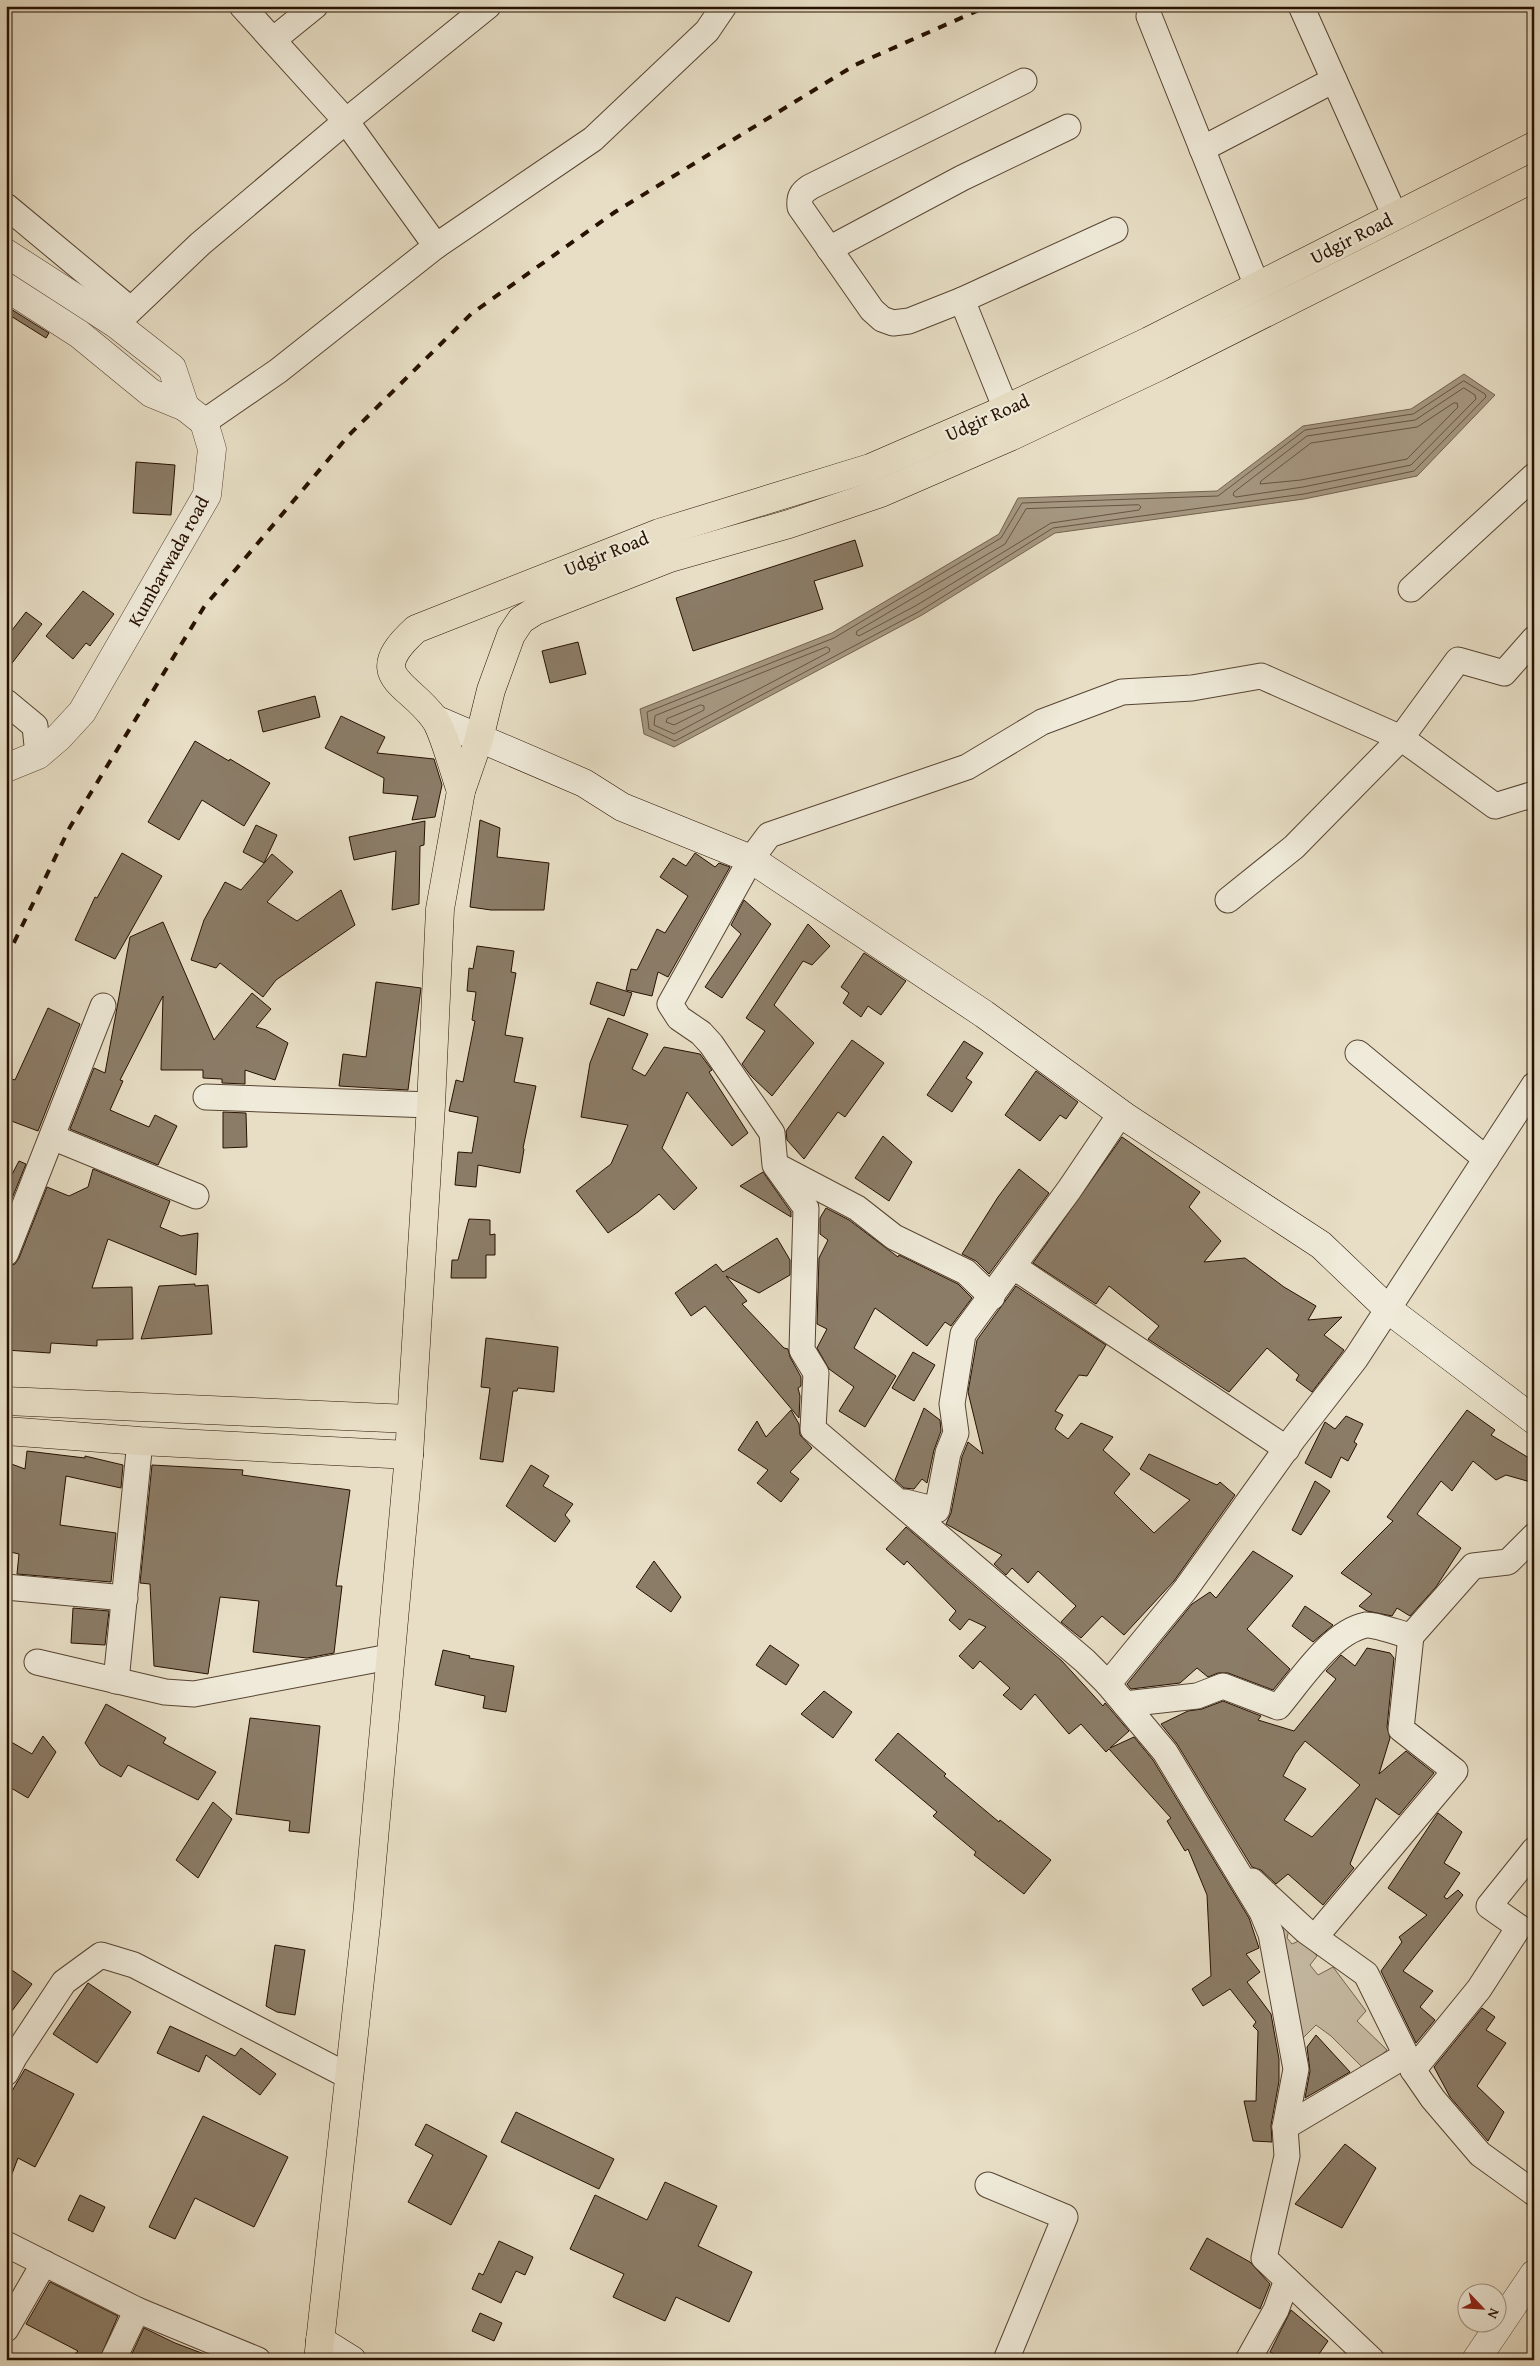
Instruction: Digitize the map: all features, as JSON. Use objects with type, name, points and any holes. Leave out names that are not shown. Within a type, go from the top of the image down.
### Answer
[{"type":"main road","name":"Udgir Road","points":[[435,719],[396,682],[390,666],[396,648],[416,629],[658,533],[870,468],[1006,409],[1149,341],[1534,146]]},
{"type":"main road","name":"Udgir Road","points":[[319,2350],[367,1916],[389,1657],[409,1455],[440,909],[461,790],[479,740],[491,690],[511,635],[521,620],[535,611],[670,558],[789,524],[881,493],[1010,437],[1160,366],[1534,178]]},
{"type":"main road","name":"Kumbarwada road","points":[[6,253],[123,316],[172,368],[212,449],[207,495],[82,712],[59,738],[38,755],[6,768]]},
{"type":"main road","points":[[6,287],[79,334],[151,392],[195,415]]},
{"type":"main road","points":[[435,719],[479,740],[584,783],[622,808],[751,859],[984,1014],[1121,1113],[1321,1245],[1389,1310],[1534,1420]]},
{"type":"main road","points":[[435,719],[461,790]]},
{"type":"main road","points":[[6,1401],[410,1419]]},
{"type":"main road","points":[[6,1431],[140,1441],[409,1455]]},
{"type":"main road","points":[[1476,2360],[1534,2274]]},
{"type":"main road","points":[[319,2350],[352,2360]]},
{"type":"street","points":[[242,6],[346,121],[436,246]]},
{"type":"street","points":[[273,40],[315,6]]},
{"type":"street","points":[[6,206],[123,316],[200,244],[346,121],[488,6]]},
{"type":"street","points":[[195,415],[278,371],[436,246],[593,139],[707,31],[724,6]]},
{"type":"street","points":[[1301,6],[1395,216]]},
{"type":"street","points":[[1148,16],[1257,286]]},
{"type":"street","points":[[1202,148],[1334,80]]},
{"type":"street","points":[[1024,81],[802,192],[799,199],[800,207],[872,310],[882,319],[893,323],[909,321],[962,300],[1115,230]]},
{"type":"street","points":[[829,249],[962,178],[1068,127]]},
{"type":"street","points":[[962,300],[1006,409]]},
{"type":"street","points":[[1411,589],[1534,476]]},
{"type":"street","points":[[1228,900],[1294,847],[1401,738],[1458,660],[1504,674],[1534,639]]},
{"type":"street","points":[[1372,2360],[1264,2258],[1287,2156],[1285,2127],[1296,2069],[1271,1934],[1262,1912],[1165,1752],[1108,1684],[1085,1661],[900,1501],[813,1429],[816,1373],[802,1350],[806,1208],[775,1165],[772,1133],[711,1044],[701,1033],[679,1018],[670,1004],[751,859],[769,836],[967,767],[1042,722],[1122,692],[1192,688],[1260,676],[1401,738],[1494,806],[1534,794]]},
{"type":"street","points":[[6,702],[35,726],[38,755]]},
{"type":"street","points":[[6,1253],[103,1006]]},
{"type":"street","points":[[1358,1053],[1486,1159]]},
{"type":"street","points":[[1108,1684],[1185,1590],[1389,1310],[1534,1085]]},
{"type":"street","points":[[206,1097],[430,1105]]},
{"type":"street","points":[[900,1501],[937,1510],[948,1453],[956,1433],[952,1404],[963,1334],[1014,1267],[1121,1113]]},
{"type":"street","points":[[52,1137],[196,1196]]},
{"type":"street","points":[[775,1165],[857,1208],[894,1237],[966,1272],[992,1297]]},
{"type":"street","points":[[1014,1267],[1287,1449]]},
{"type":"street","points":[[116,1680],[140,1441]]},
{"type":"street","points":[[1316,1936],[1455,1771],[1401,1729],[1411,1636],[1473,1566],[1508,1562],[1534,1536]]},
{"type":"street","points":[[6,1586],[125,1598]]},
{"type":"street","points":[[1125,1704],[1197,1696],[1223,1686],[1278,1708],[1317,1659],[1344,1634],[1368,1625],[1411,1636]]},
{"type":"street","points":[[37,1662],[165,1692],[194,1694],[389,1657]]},
{"type":"street","points":[[1285,2127],[1410,2063],[1479,1989],[1519,1927],[1489,1906],[1534,1850]]},
{"type":"street","points":[[1227,1853],[1244,1873],[1306,1931],[1316,1936],[1366,1974],[1410,2063],[1433,2099],[1480,2154],[1534,2193]]},
{"type":"street","points":[[9,2058],[64,1982],[101,1955],[134,1965],[350,2077]]},
{"type":"street","points":[[988,2184],[1064,2217],[1006,2360]]},
{"type":"street","points":[[6,2244],[137,2310],[258,2360]]},
{"type":"street","points":[[6,2329],[44,2263]]},
{"type":"street","points":[[1248,2360],[1276,2310],[1287,2280]]},
{"type":"street","points":[[113,2360],[137,2310]]},
{"type":"shaded area","points":[[1273,1909],[1289,1929],[1287,1938],[1292,1944],[1303,1939],[1317,1956],[1310,1965],[1318,1975],[1333,1967],[1366,2011],[1357,2021],[1387,2050],[1365,2070],[1331,2036],[1316,2025],[1301,2040]]},
{"type":"water","points":[[1464,374],[1495,395],[1417,476],[1304,499],[1055,533],[922,615],[674,747],[644,734],[640,709],[832,633],[999,534],[1018,498],[1217,491],[1303,426],[1411,409]]},
{"type":"building","points":[[6,306],[49,333],[46,338],[6,313]]},
{"type":"building","points":[[136,462],[175,465],[171,515],[133,513]]},
{"type":"building","points":[[855,540],[863,566],[814,581],[823,609],[693,651],[676,598]]},
{"type":"building","points":[[83,591],[114,614],[90,646],[86,643],[73,659],[46,636]]},
{"type":"building","points":[[26,612],[42,624],[6,671],[6,638]]},
{"type":"building","points":[[578,642],[586,674],[550,683],[542,651]]},
{"type":"building","points":[[315,696],[320,717],[263,732],[258,711]]},
{"type":"building","points":[[341,716],[385,737],[377,753],[434,759],[442,785],[435,817],[412,820],[418,796],[383,793],[384,778],[325,748]]},
{"type":"building","points":[[195,741],[270,783],[244,826],[202,800],[179,840],[148,822]]},
{"type":"building","points":[[480,820],[500,828],[497,857],[549,863],[544,910],[491,910],[470,907]]},
{"type":"building","points":[[425,821],[424,845],[420,846],[419,904],[392,910],[396,851],[354,860],[349,837]]},
{"type":"building","points":[[256,825],[277,835],[264,863],[243,852]]},
{"type":"building","points":[[122,853],[162,876],[115,959],[75,940],[95,897],[97,898]]},
{"type":"building","points":[[695,853],[715,867],[719,863],[730,867],[668,977],[658,972],[652,996],[626,990],[631,969],[637,970],[657,929],[665,933],[688,896],[660,877],[673,858],[686,866]]},
{"type":"building","points":[[272,854],[293,872],[267,902],[297,921],[341,890],[355,925],[276,980],[263,997],[220,963],[216,968],[191,960],[204,920],[225,882],[241,890]]},
{"type":"building","points":[[744,900],[771,924],[722,998],[705,987],[741,934],[731,925]]},
{"type":"building","points":[[163,922],[214,1040],[252,993],[271,1009],[256,1027],[266,1030],[288,1043],[275,1080],[245,1070],[245,1084],[222,1083],[222,1079],[203,1078],[203,1070],[161,1070],[163,996],[120,1080],[123,1081],[110,1110],[149,1127],[155,1115],[177,1126],[158,1165],[70,1129],[94,1068],[105,1073],[130,937]]},
{"type":"building","points":[[808,924],[830,946],[812,965],[803,961],[774,1005],[814,1043],[772,1096],[751,1076],[742,1064],[765,1031],[746,1018]]},
{"type":"building","points":[[477,946],[514,951],[511,972],[516,973],[505,1035],[523,1038],[514,1082],[536,1086],[523,1148],[520,1173],[478,1165],[476,1187],[455,1185],[458,1152],[472,1153],[478,1117],[449,1111],[456,1080],[463,1082],[475,1021],[472,1020],[476,992],[467,991],[469,968],[473,969]]},
{"type":"building","points":[[864,953],[906,981],[881,1015],[868,1006],[861,1017],[843,1003],[849,993],[841,987]]},
{"type":"building","points":[[376,982],[421,988],[408,1090],[339,1086],[343,1054],[366,1057]]},
{"type":"building","points":[[597,982],[632,993],[624,1016],[590,1004]]},
{"type":"building","points":[[48,1008],[80,1024],[38,1131],[6,1119],[6,1077],[15,1080]]},
{"type":"building","points":[[608,1018],[648,1034],[632,1069],[645,1076],[664,1047],[700,1054],[712,1070],[709,1072],[748,1133],[732,1146],[687,1092],[662,1148],[697,1188],[674,1210],[659,1194],[638,1212],[608,1233],[576,1191],[611,1164],[628,1125],[581,1117],[590,1063]]},
{"type":"building","points":[[852,1040],[884,1063],[845,1117],[838,1112],[804,1159],[787,1140],[786,1131]]},
{"type":"building","points":[[964,1041],[983,1053],[966,1078],[972,1082],[952,1112],[927,1095]]},
{"type":"building","points":[[1036,1071],[1078,1102],[1066,1119],[1060,1115],[1040,1141],[1005,1115]]},
{"type":"building","points":[[223,1112],[246,1113],[247,1147],[223,1148]]},
{"type":"building","points":[[883,1136],[912,1162],[889,1201],[855,1178]]},
{"type":"building","points":[[1122,1137],[1200,1192],[1189,1207],[1221,1241],[1204,1262],[1245,1258],[1284,1287],[1316,1306],[1308,1320],[1342,1317],[1324,1335],[1344,1350],[1312,1392],[1296,1380],[1299,1375],[1267,1348],[1229,1392],[1148,1339],[1159,1326],[1109,1286],[1096,1304],[1033,1263]]},
{"type":"building","points":[[19,1161],[26,1164],[6,1213],[6,1186]]},
{"type":"building","points":[[93,1169],[170,1201],[160,1227],[181,1236],[198,1233],[196,1275],[108,1239],[92,1288],[132,1287],[133,1339],[97,1340],[97,1346],[51,1343],[50,1353],[6,1350],[6,1267],[15,1264],[19,1258],[47,1187],[69,1196],[88,1187]]},
{"type":"building","points":[[1019,1169],[1049,1193],[989,1274],[976,1261],[962,1254],[998,1197]]},
{"type":"building","points":[[763,1172],[791,1212],[791,1217],[740,1186]]},
{"type":"building","points":[[826,1208],[849,1220],[898,1257],[899,1255],[958,1284],[972,1298],[951,1326],[945,1322],[927,1346],[875,1308],[854,1348],[896,1376],[865,1427],[839,1411],[854,1387],[829,1369],[817,1348],[827,1329],[817,1324],[819,1258],[828,1240],[820,1234],[820,1218]]},
{"type":"building","points":[[469,1219],[490,1220],[490,1235],[495,1234],[495,1255],[486,1255],[486,1278],[451,1278],[452,1260],[458,1260]]},
{"type":"building","points":[[777,1238],[790,1260],[790,1275],[759,1293],[726,1276],[747,1301],[742,1304],[784,1348],[788,1349],[790,1357],[801,1377],[801,1386],[798,1388],[800,1396],[799,1418],[705,1306],[691,1316],[675,1293],[716,1264],[723,1272]]},
{"type":"building","points":[[195,1284],[195,1286],[208,1285],[212,1334],[141,1339],[159,1286]]},
{"type":"building","points":[[1016,1286],[1106,1345],[1087,1376],[1079,1375],[1055,1411],[1063,1415],[1055,1429],[1068,1439],[1081,1423],[1113,1437],[1103,1450],[1130,1474],[1114,1493],[1154,1533],[1190,1500],[1140,1469],[1149,1454],[1217,1485],[1220,1482],[1235,1495],[1174,1581],[1124,1635],[1102,1616],[1081,1638],[1061,1622],[1076,1606],[1038,1571],[1028,1583],[1012,1568],[1006,1575],[994,1564],[1002,1555],[946,1524],[951,1513],[962,1457],[968,1442],[983,1454],[968,1392],[977,1340]]},
{"type":"building","points":[[486,1338],[558,1347],[554,1392],[518,1388],[517,1391],[513,1391],[503,1462],[480,1459],[490,1388],[481,1387]]},
{"type":"building","points":[[913,1352],[935,1365],[914,1401],[892,1388]]},
{"type":"building","points":[[924,1408],[940,1420],[941,1431],[934,1450],[927,1483],[922,1479],[914,1489],[904,1488],[895,1480]]},
{"type":"building","points":[[791,1410],[799,1424],[800,1435],[812,1448],[790,1472],[799,1479],[781,1502],[757,1483],[768,1470],[738,1450],[757,1421],[766,1437]]},
{"type":"building","points":[[1467,1410],[1495,1430],[1491,1435],[1534,1461],[1534,1483],[1506,1475],[1496,1480],[1473,1461],[1452,1491],[1441,1481],[1417,1514],[1461,1548],[1436,1587],[1410,1616],[1397,1608],[1392,1616],[1367,1611],[1359,1606],[1372,1594],[1341,1573],[1393,1521],[1387,1517]]},
{"type":"building","points":[[1346,1416],[1363,1424],[1354,1442],[1357,1444],[1348,1461],[1341,1457],[1331,1478],[1305,1463],[1325,1422],[1335,1429]]},
{"type":"building","points":[[27,1451],[85,1458],[85,1456],[123,1465],[121,1488],[66,1476],[60,1525],[116,1533],[111,1582],[17,1574],[19,1554],[6,1551],[6,1462],[25,1469]]},
{"type":"building","points":[[152,1465],[243,1470],[242,1475],[350,1490],[336,1586],[342,1586],[334,1653],[307,1658],[253,1652],[259,1601],[220,1597],[208,1674],[154,1666],[150,1584],[140,1583]]},
{"type":"building","points":[[531,1465],[549,1476],[543,1486],[573,1504],[565,1515],[570,1521],[555,1542],[506,1506]]},
{"type":"building","points":[[1315,1481],[1330,1491],[1301,1535],[1292,1530]]},
{"type":"building","points":[[906,1527],[1062,1661],[1103,1706],[1105,1703],[1129,1731],[1110,1748],[1134,1737],[1153,1760],[1249,1918],[1259,1948],[1246,1954],[1260,1972],[1247,1982],[1271,2014],[1279,2059],[1279,2081],[1271,2125],[1272,2142],[1253,2141],[1244,2101],[1256,2101],[1258,2031],[1253,2026],[1256,2022],[1230,1989],[1203,2006],[1192,1989],[1211,1976],[1207,1895],[1188,1849],[1185,1851],[1167,1821],[1171,1818],[1109,1749],[1106,1752],[1081,1724],[1069,1734],[1035,1694],[1021,1710],[1003,1695],[1010,1688],[980,1661],[973,1669],[959,1656],[986,1627],[969,1619],[960,1630],[949,1620],[956,1611],[907,1561],[904,1565],[886,1549]]},
{"type":"building","points":[[1253,1551],[1293,1576],[1247,1629],[1290,1669],[1273,1690],[1228,1673],[1218,1673],[1208,1677],[1197,1668],[1180,1683],[1131,1689],[1127,1684],[1192,1604],[1210,1592],[1216,1598]]},
{"type":"building","points":[[654,1561],[681,1597],[671,1612],[636,1587]]},
{"type":"building","points":[[1305,1606],[1333,1625],[1313,1642],[1292,1626]]},
{"type":"building","points":[[73,1608],[109,1611],[105,1645],[71,1643]]},
{"type":"building","points":[[770,1645],[799,1665],[786,1685],[756,1665]]},
{"type":"building","points":[[1367,1648],[1390,1653],[1394,1658],[1387,1727],[1390,1738],[1379,1774],[1406,1751],[1434,1773],[1399,1815],[1376,1798],[1350,1864],[1354,1868],[1323,1905],[1288,1874],[1276,1884],[1261,1870],[1252,1867],[1177,1744],[1161,1724],[1188,1711],[1202,1709],[1223,1701],[1261,1716],[1258,1720],[1294,1731],[1336,1679],[1326,1671],[1341,1655],[1355,1666]],"holes":[[[1305,1741],[1360,1785],[1312,1837],[1284,1820],[1306,1789],[1283,1776],[1295,1754]]]},
{"type":"building","points":[[443,1650],[470,1656],[469,1658],[514,1666],[506,1712],[483,1708],[485,1696],[435,1685]]},
{"type":"building","points":[[824,1691],[852,1712],[833,1738],[801,1714]]},
{"type":"building","points":[[106,1704],[166,1738],[163,1743],[216,1772],[198,1800],[128,1765],[121,1777],[100,1765],[85,1743]]},
{"type":"building","points":[[250,1718],[320,1726],[309,1833],[289,1831],[290,1821],[236,1814]]},
{"type":"building","points":[[898,1733],[946,1774],[944,1776],[999,1822],[1000,1820],[1051,1860],[1024,1894],[974,1855],[976,1852],[933,1816],[937,1812],[875,1760]]},
{"type":"building","points":[[43,1736],[56,1752],[28,1798],[6,1785],[6,1739],[32,1754]]},
{"type":"building","points":[[213,1802],[232,1819],[198,1878],[176,1860]]},
{"type":"building","points":[[1438,1813],[1462,1832],[1444,1863],[1460,1873],[1444,1897],[1447,1899],[1458,1890],[1463,1895],[1403,1971],[1433,1991],[1420,2007],[1435,2020],[1416,2043],[1381,1971],[1402,1942],[1399,1937],[1427,1915],[1388,1888]]},
{"type":"building","points":[[275,1945],[305,1950],[295,2015],[277,2012],[266,2006]]},
{"type":"building","points":[[6,1966],[32,1984],[6,2019]]},
{"type":"building","points":[[88,1983],[131,2012],[97,2063],[53,2034]]},
{"type":"building","points":[[1482,2008],[1495,2017],[1486,2030],[1506,2043],[1477,2086],[1504,2112],[1488,2141],[1450,2097],[1434,2067]]},
{"type":"building","points":[[170,2026],[235,2056],[241,2048],[276,2074],[260,2095],[206,2055],[199,2072],[157,2053]]},
{"type":"building","points":[[1316,2035],[1350,2072],[1305,2098],[1310,2071],[1307,2047]]},
{"type":"building","points":[[25,2069],[74,2094],[35,2167],[18,2158],[7,2187],[6,2101]]},
{"type":"building","points":[[516,2112],[614,2159],[599,2189],[501,2142]]},
{"type":"building","points":[[203,2116],[288,2157],[254,2227],[195,2198],[175,2239],[149,2227]]},
{"type":"building","points":[[426,2124],[487,2156],[451,2225],[408,2202],[433,2155],[415,2145]]},
{"type":"building","points":[[1345,2144],[1376,2168],[1342,2228],[1295,2204]]},
{"type":"building","points":[[665,2182],[717,2206],[698,2246],[752,2272],[729,2322],[676,2297],[665,2321],[613,2297],[624,2274],[570,2249],[595,2195],[647,2220]]},
{"type":"building","points":[[80,2195],[105,2207],[93,2232],[68,2220]]},
{"type":"building","points":[[1207,2238],[1250,2262],[1270,2284],[1260,2309],[1190,2269]]},
{"type":"building","points":[[499,2241],[533,2257],[525,2275],[516,2271],[501,2303],[472,2289],[479,2273],[483,2275]]},
{"type":"building","points":[[50,2282],[118,2316],[99,2360],[68,2360],[78,2351],[26,2324]]},
{"type":"building","points":[[1291,2310],[1328,2341],[1315,2360],[1284,2360],[1270,2352]]},
{"type":"building","points":[[480,2313],[502,2323],[494,2341],[472,2331]]},
{"type":"building","points":[[144,2328],[175,2343],[220,2360],[129,2360]]},
{"type":"railway","points":[[6,959],[70,827],[204,607],[349,435],[471,314],[615,212],[855,65],[988,6]]}]
